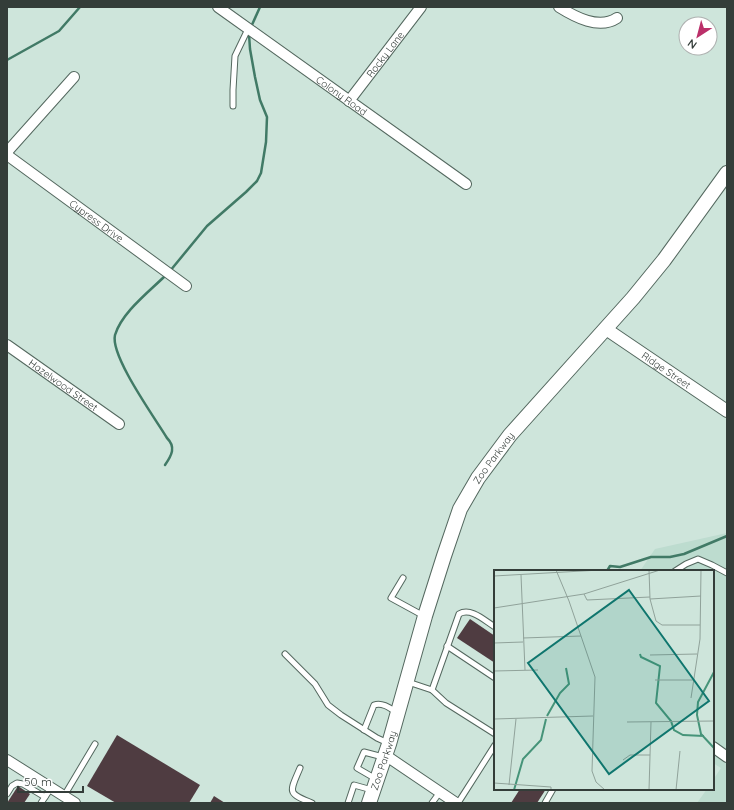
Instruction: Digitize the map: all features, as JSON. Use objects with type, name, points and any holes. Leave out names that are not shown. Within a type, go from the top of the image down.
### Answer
[{"type":"main road","name":"Zoo Parkway","points":[[373,791],[407,682],[425,616],[460,509],[478,478],[510,435],[606,329],[664,260],[727,173]]},
{"type":"street","name":"Colony Road","points":[[218,7],[466,184]]},
{"type":"street","name":"Rocky Lane","points":[[349,101],[421,7]]},
{"type":"street","points":[[560,7],[587,21],[598,24],[612,21],[617,18]]},
{"type":"street","points":[[7,153],[74,77]]},
{"type":"street","name":"Cypress Drive","points":[[7,153],[186,286]]},
{"type":"street","name":"Ridge Street","points":[[606,329],[727,411]]},
{"type":"street","name":"Hazelwood Street","points":[[7,345],[119,424]]},
{"type":"street","points":[[714,748],[727,757]]},
{"type":"street","points":[[386,752],[457,803]]},
{"type":"street","points":[[7,760],[75,803]]},
{"type":"lane","points":[[233,106],[232,90],[235,56],[248,29]]},
{"type":"lane","points":[[677,570],[698,559],[726,571]]},
{"type":"lane","points":[[403,578],[391,598],[425,616]]},
{"type":"lane","points":[[432,690],[459,614],[461,612],[472,613],[494,626]]},
{"type":"lane","points":[[447,646],[494,677]]},
{"type":"lane","points":[[285,654],[315,684],[328,705],[340,715],[364,730],[386,752]]},
{"type":"lane","points":[[407,682],[432,690],[446,703],[494,733]]},
{"type":"lane","points":[[364,730],[374,705],[383,705],[397,712]]},
{"type":"lane","points":[[64,796],[95,744]]},
{"type":"lane","points":[[457,803],[494,747]]},
{"type":"lane","points":[[373,791],[357,768],[364,752],[386,752]]},
{"type":"lane","points":[[300,768],[292,788],[292,792],[297,797],[312,803]]},
{"type":"lane","points":[[7,794],[12,786],[17,783],[23,784],[45,797]]},
{"type":"lane","points":[[348,803],[354,785],[373,791]]},
{"type":"lane","points":[[41,803],[51,788]]},
{"type":"lane","points":[[545,803],[552,790]]},
{"type":"lane","points":[[432,803],[440,792]]},
{"type":"shaded area","points":[[727,533],[727,803],[697,803],[706,790],[714,790],[714,778],[721,768],[714,764],[714,570],[641,570],[655,549]]},
{"type":"building","points":[[470,619],[494,635],[494,662],[457,638]]},
{"type":"building","points":[[117,735],[200,785],[189,803],[116,803],[87,786]]},
{"type":"building","points":[[18,786],[30,794],[24,803],[7,803]]},
{"type":"building","points":[[519,790],[545,790],[537,803],[511,803]]},
{"type":"building","points":[[214,796],[225,803],[210,803]]},
{"type":"waterway","points":[[7,60],[59,31],[80,7]]},
{"type":"waterway","points":[[251,27],[260,7]]},
{"type":"waterway","points":[[170,271],[207,226],[246,192],[257,181],[261,173],[266,142],[267,117],[260,100],[255,77],[249,34]]},
{"type":"waterway","points":[[165,465],[170,458],[172,451],[170,441],[126,372],[115,345],[115,335],[119,326],[130,310],[166,275]]},
{"type":"waterway","points":[[608,570],[610,566],[620,567],[651,557],[670,557],[684,554],[727,536]]}]
